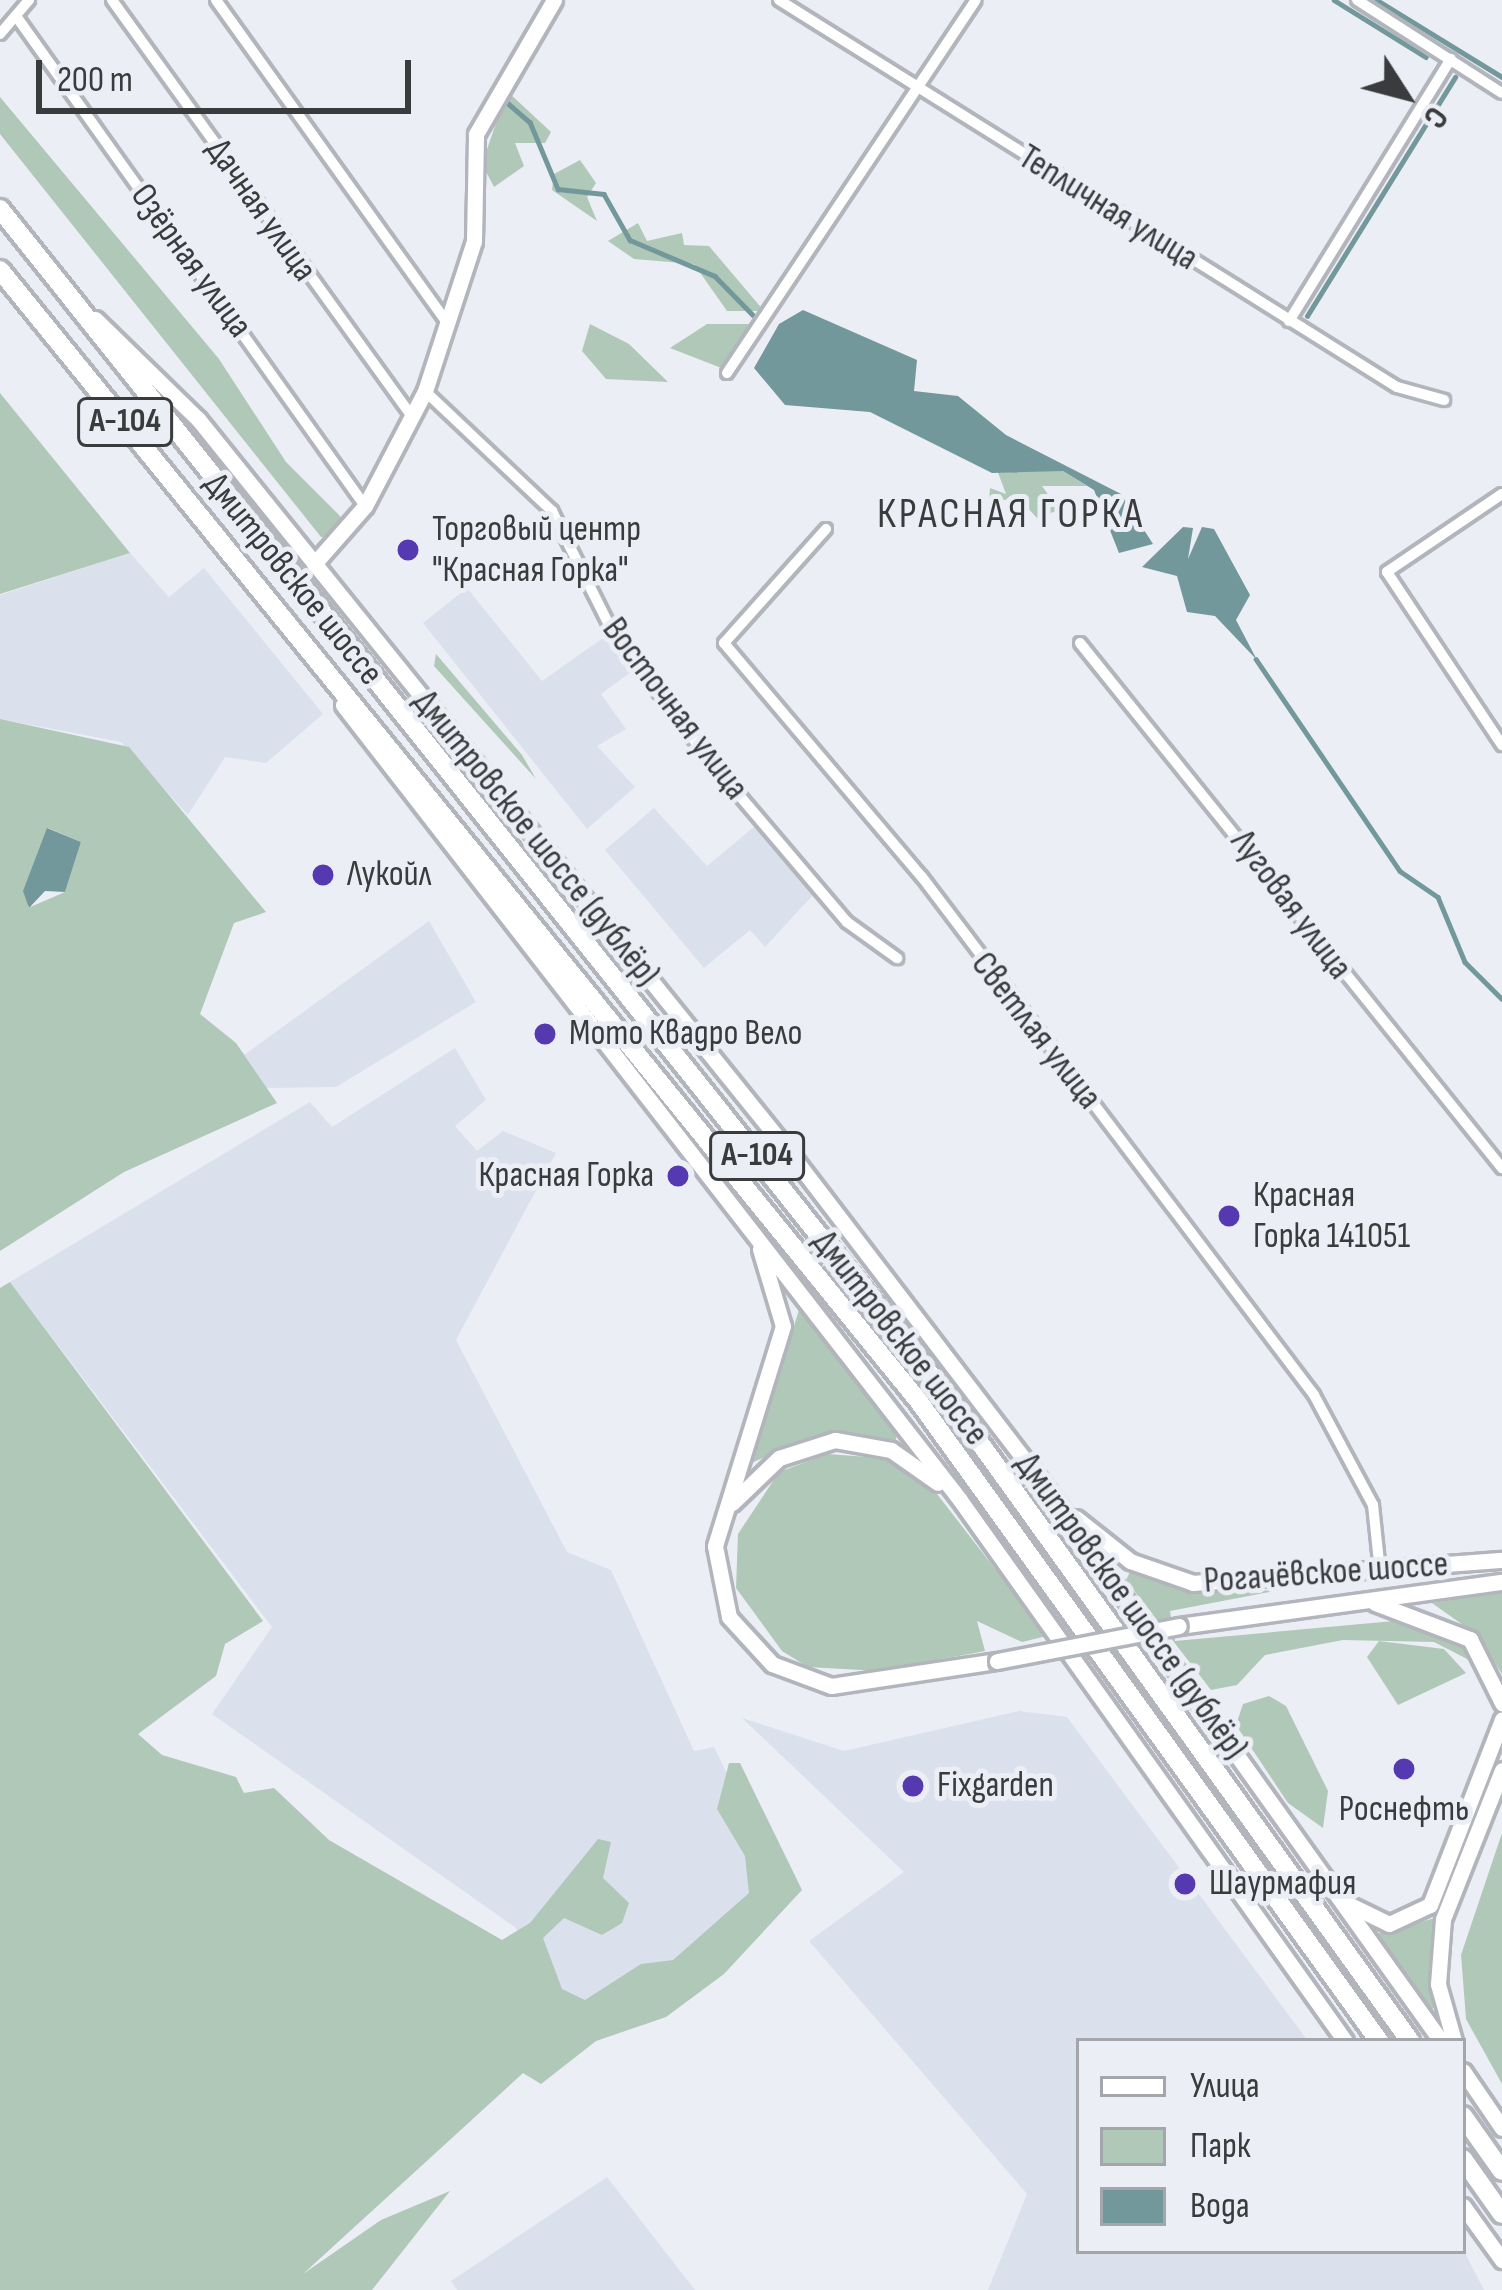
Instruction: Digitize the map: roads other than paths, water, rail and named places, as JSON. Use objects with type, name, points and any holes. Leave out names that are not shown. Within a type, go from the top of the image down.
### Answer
[{"type":"highway","name":"Дмитровское шоссе","points":[[0,209],[936,1382],[1407,2038]]},
{"type":"highway","name":"Дмитровское шоссе","points":[[0,270],[917,1399],[1377,2038]]},
{"type":"highway","points":[[1466,2120],[1502,2171]]},
{"type":"highway","points":[[1466,2163],[1502,2215]]},
{"type":"main road","points":[[314,564],[365,506],[413,418],[474,241],[476,134],[554,0]]},
{"type":"main road","name":"Дмитровское шоссе (дублёр)","points":[[71,297],[198,419],[1041,1480],[1440,2038]]},
{"type":"main road","name":"Дмитровское шоссе (дублёр)","points":[[268,596],[481,892],[754,1232],[960,1500],[1344,2038]]},
{"type":"main road","points":[[754,1232],[780,1303],[781,1350],[723,1515],[718,1587],[746,1644],[772,1664],[862,1686],[1179,1626],[1502,1582]]},
{"type":"main road","points":[[723,1515],[779,1458],[836,1440],[891,1450],[960,1500]]},
{"type":"main road","name":"Рогачёвское шоссе","points":[[1041,1480],[1101,1541],[1159,1574],[1231,1586],[1502,1560]]},
{"type":"main road","points":[[1354,1600],[1450,1625],[1482,1653],[1502,1703]]},
{"type":"main road","points":[[1330,1886],[1376,1920],[1421,1914],[1502,1719]]},
{"type":"main road","points":[[1453,2038],[1438,1984],[1443,1919],[1502,1770]]},
{"type":"main road","points":[[1466,2066],[1484,2101]]},
{"type":"main road","points":[[1466,2075],[1502,2128]]},
{"type":"main road","points":[[1466,2210],[1502,2260]]},
{"type":"street","points":[[0,34],[29,0]]},
{"type":"street","name":"Дачная улица","points":[[112,0],[413,418]]},
{"type":"street","points":[[216,0],[446,321]]},
{"type":"street","name":"Тепличная улица","points":[[779,0],[1410,394],[1444,400]]},
{"type":"street","points":[[727,373],[976,0]]},
{"type":"street","points":[[1358,0],[1502,93]]},
{"type":"street","name":"Озёрная улица","points":[[16,16],[365,506]]},
{"type":"street","points":[[1289,321],[1451,59]]},
{"type":"street","name":"Восточная улица","points":[[424,391],[552,511],[593,600],[706,756],[847,922],[898,958]]},
{"type":"street","points":[[1502,494],[1387,572],[1502,745]]},
{"type":"street","name":"Светлая улица","points":[[826,529],[724,643],[922,877],[1314,1395],[1373,1505],[1380,1572]]},
{"type":"street","name":"Луговая улица","points":[[1079,643],[1502,1168]]},
{"type":"water","points":[[803,310],[917,360],[914,391],[958,396],[1006,435],[1121,494],[1153,544],[1119,553],[1094,490],[1063,471],[992,473],[870,412],[785,405],[754,368],[779,324]]},
{"type":"water","points":[[1183,527],[1193,528],[1188,559],[1202,527],[1214,529],[1250,595],[1236,620],[1257,660],[1215,616],[1187,612],[1177,576],[1142,567]]},
{"type":"water","points":[[47,828],[81,842],[65,892],[45,891],[29,908],[23,891]]},
{"type":"waterway","points":[[1334,0],[1426,57]]},
{"type":"waterway","points":[[1377,0],[1502,77]]},
{"type":"waterway","points":[[1307,316],[1455,77]]},
{"type":"waterway","points":[[502,98],[530,122],[558,189],[604,194],[630,240],[715,276],[753,315]]},
{"type":"waterway","points":[[1256,659],[1400,871],[1438,897],[1465,962],[1502,999]]},
{"type":"place","name":"Торговый центр \"Красная Горка\"","points":[[408,550]]},
{"type":"place","name":"Лукойл","points":[[323,875]]},
{"type":"place","name":"Мото Квадро Вело","points":[[545,1034]]},
{"type":"place","name":"Красная Горка","points":[[678,1176]]},
{"type":"place","name":"Красная Горка 141051","points":[[1229,1216]]},
{"type":"place","name":"Роснефть","points":[[1404,1769]]},
{"type":"place","name":"Fixgarden","points":[[913,1786]]},
{"type":"place","name":"Шаурмафия","points":[[1185,1884]]},
{"type":"district","name":"КРАСНАЯ ГОРКА","points":[[1011,515]]}]
